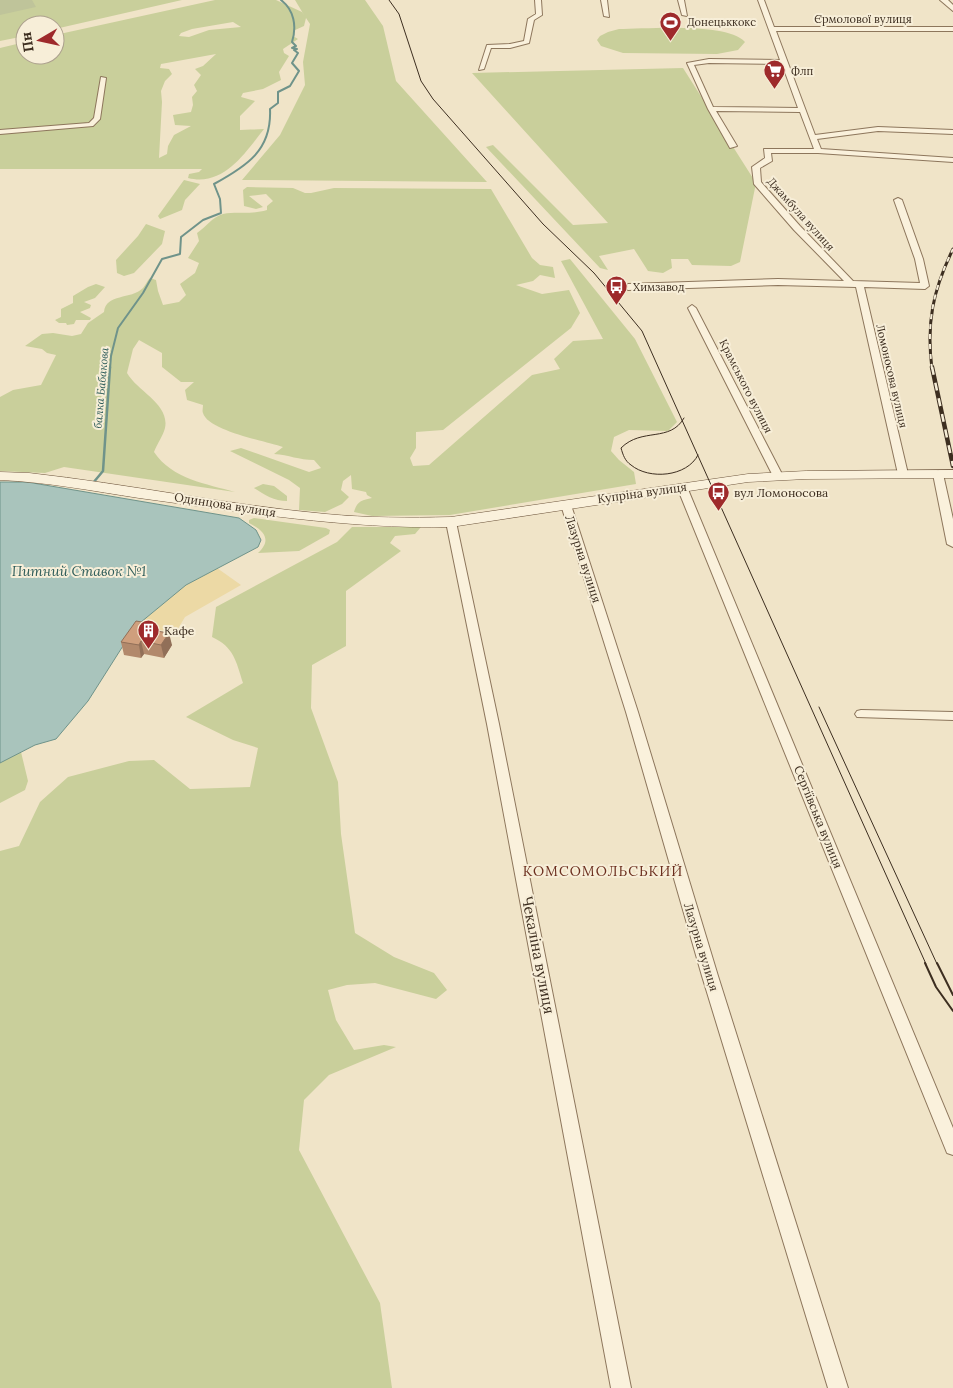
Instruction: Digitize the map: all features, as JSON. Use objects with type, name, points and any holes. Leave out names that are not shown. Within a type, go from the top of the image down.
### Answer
[{"type":"main road","name":"Купріна вулиця","points":[[451,522],[682,487],[778,476],[946,474]]},
{"type":"main road","name":"Одинцова вулиця","points":[[0,476],[51,480],[340,521],[408,524],[451,522]]},
{"type":"street","points":[[481,68],[490,46],[510,46],[527,42],[531,19],[539,15],[538,0]]},
{"type":"street","points":[[604,0],[607,16]]},
{"type":"street","points":[[681,0],[685,15]]},
{"type":"street","points":[[761,0],[818,151],[953,160]]},
{"type":"street","points":[[944,0],[953,10]]},
{"type":"street","name":"Єрмолової вулиця","points":[[773,29],[953,29]]},
{"type":"street","points":[[733,146],[711,109],[690,63],[784,60]]},
{"type":"street","points":[[0,132],[91,125],[97,119],[103,78]]},
{"type":"street","points":[[711,109],[803,110]]},
{"type":"street","points":[[814,137],[878,129],[953,132]]},
{"type":"street","name":"Джамбула вулиця","points":[[818,151],[767,151],[769,160],[756,166],[757,182],[797,228],[854,283]]},
{"type":"street","points":[[628,287],[778,282],[925,286],[919,258],[898,200]]},
{"type":"street","name":"Ломоносова вулиця","points":[[854,283],[903,474]]},
{"type":"street","name":"Крамського вулиця","points":[[692,308],[778,476]]},
{"type":"street","points":[[946,474],[953,544]]},
{"type":"street","name":"Сергіївська вулиця","points":[[682,487],[953,1148]]},
{"type":"street","name":"Лазурна вулиця","points":[[566,505],[632,712],[707,967],[838,1388]]},
{"type":"street","name":"Чекаліна вулиця","points":[[451,522],[498,753],[621,1388]]},
{"type":"street","points":[[861,714],[953,716]]},
{"type":"green space","points":[[0,0],[182,0],[65,27],[65,15],[15,15],[15,38],[0,41]]},
{"type":"green space","points":[[0,0],[32,0],[36,7],[0,15]]},
{"type":"green space","points":[[215,0],[276,0],[302,12],[304,15],[295,0],[365,0],[383,26],[396,81],[487,182],[242,180],[280,135],[305,85],[303,62],[310,24],[306,18],[304,26],[293,31],[293,36],[298,39],[283,49],[284,53],[289,56],[279,72],[281,80],[263,89],[243,93],[241,97],[255,101],[240,116],[240,130],[264,129],[241,157],[223,173],[212,178],[201,179],[188,178],[189,174],[199,172],[202,169],[0,169],[0,48],[15,44],[15,65],[65,65],[65,33]],"holes":[[[233,22],[241,27],[209,30],[189,37],[179,36],[181,33],[192,29]],[[216,54],[203,66],[195,69],[201,75],[194,85],[197,91],[192,97],[193,105],[191,112],[173,115],[175,125],[191,126],[174,135],[168,146],[167,154],[159,158],[161,91],[165,81],[172,74],[169,69],[160,68],[161,64]]]},
{"type":"green space","name":"Донецьккокс","points":[[619,29],[705,29],[736,36],[745,42],[738,50],[717,54],[623,53],[601,46],[597,40],[600,36]]},
{"type":"green space","points":[[683,68],[756,183],[740,262],[731,266],[692,265],[688,259],[671,259],[672,268],[663,273],[648,271],[634,249],[599,256],[608,270],[600,268],[486,147],[493,145],[573,225],[608,223],[472,73]]},
{"type":"green space","points":[[184,180],[200,184],[185,200],[182,210],[160,219],[158,216]]},
{"type":"green space","points":[[247,187],[293,188],[305,193],[334,188],[491,189],[532,258],[540,265],[553,267],[555,278],[540,275],[533,281],[516,285],[542,294],[569,290],[580,313],[571,328],[443,430],[416,432],[416,448],[410,458],[413,466],[429,465],[532,375],[560,369],[554,359],[573,341],[603,339],[561,261],[570,259],[635,339],[677,422],[668,431],[629,430],[614,437],[611,451],[634,472],[636,484],[450,515],[372,516],[354,512],[360,502],[372,498],[366,492],[352,489],[351,475],[343,481],[341,490],[349,497],[342,504],[325,512],[299,510],[300,488],[289,480],[230,451],[241,448],[309,472],[321,468],[314,460],[274,454],[283,447],[215,425],[203,413],[203,405],[187,400],[185,390],[194,382],[181,382],[162,367],[162,353],[139,340],[133,349],[127,373],[163,412],[165,428],[154,452],[170,469],[180,474],[202,483],[235,492],[64,467],[45,473],[0,471],[0,397],[13,390],[41,385],[56,355],[47,353],[42,349],[25,346],[42,334],[53,333],[72,336],[81,334],[88,323],[104,312],[109,302],[138,292],[150,278],[156,280],[163,305],[179,302],[186,295],[180,284],[195,273],[199,263],[188,258],[199,241],[197,233],[219,215],[267,210],[267,206],[273,201],[266,194],[249,196],[263,207],[256,209],[244,206],[243,190]]},
{"type":"green space","points":[[146,224],[165,231],[162,244],[134,273],[124,276],[117,273],[116,260],[138,236]]},
{"type":"green space","points":[[96,284],[105,287],[95,298],[84,302],[91,305],[90,308],[80,312],[91,318],[90,320],[76,320],[74,324],[67,325],[55,320],[61,317],[61,309],[73,303],[73,296]]},
{"type":"green space","points":[[263,484],[274,486],[287,496],[287,501],[274,499],[254,488]]},
{"type":"green space","points":[[254,518],[330,530],[329,534],[299,551],[258,553],[265,543],[265,539],[262,532],[249,523],[249,520]]},
{"type":"green space","points":[[352,527],[421,527],[415,534],[395,536],[390,543],[401,551],[346,591],[346,646],[312,665],[311,708],[338,782],[341,834],[355,933],[394,957],[434,973],[447,990],[436,999],[375,983],[347,985],[328,990],[336,1020],[354,1050],[384,1045],[396,1047],[329,1075],[304,1100],[299,1150],[380,1303],[392,1388],[0,1388],[0,851],[19,846],[40,802],[68,777],[129,761],[154,760],[190,789],[250,787],[258,748],[233,740],[186,717],[243,683],[236,661],[230,650],[212,637],[216,607],[337,542]]},
{"type":"green space","points":[[21,752],[28,781],[25,790],[0,803],[0,757]]},
{"type":"sand","points":[[217,568],[241,585],[185,617],[176,632],[135,627],[186,585]]},
{"type":"water","name":"Питний Ставок №1","points":[[0,482],[27,482],[239,518],[256,530],[261,540],[258,547],[186,585],[135,627],[88,701],[56,739],[35,745],[0,763]]},
{"type":"building","points":[[136,621],[154,624],[150,630],[169,633],[161,645],[141,641],[139,645],[121,642]]},
{"type":"waterway","name":"балка Бабакова","points":[[110,369],[111,356],[118,328],[143,293],[162,259],[180,254],[181,237],[203,220],[221,213],[220,199],[214,184],[247,163],[262,146],[270,123],[270,109],[278,103],[278,92],[290,86],[299,71],[292,63],[298,53],[294,50],[297,49],[292,48],[296,46],[292,42],[294,30],[292,13],[281,0]]},
{"type":"waterway","name":"балка Бабакова","points":[[93,483],[103,471],[110,367]]},
{"type":"tram line","points":[[389,0],[399,14],[421,81],[433,99],[543,224],[594,273],[642,331],[682,420]]},
{"type":"tram line","points":[[682,420],[698,455]]},
{"type":"tram line","points":[[682,420],[678,426],[671,430],[629,442],[621,448],[624,458],[639,470],[648,473],[667,474],[685,468],[698,455]]},
{"type":"tram line","points":[[698,455],[926,964]]},
{"type":"tram line","points":[[819,707],[937,964]]},
{"type":"tram line","points":[[925,963],[936,987],[953,1011]]},
{"type":"tram line","points":[[937,963],[953,995]]},
{"type":"railway","points":[[932,369],[930,337],[933,307],[940,279],[953,249]]},
{"type":"railway","points":[[932,367],[953,466]]},
{"type":"place","name":"Донецьккокс","points":[[671,41]]},
{"type":"place","name":"Флп","points":[[775,90]]},
{"type":"place","name":"Химзавод","points":[[617,306]]},
{"type":"place","name":"вул Ломоносова","points":[[718,512]]},
{"type":"place","name":"Кафе","points":[[148,650]]},
{"type":"district","name":"КОМСОМОЛЬСЬКИЙ","points":[[603,871]]}]
